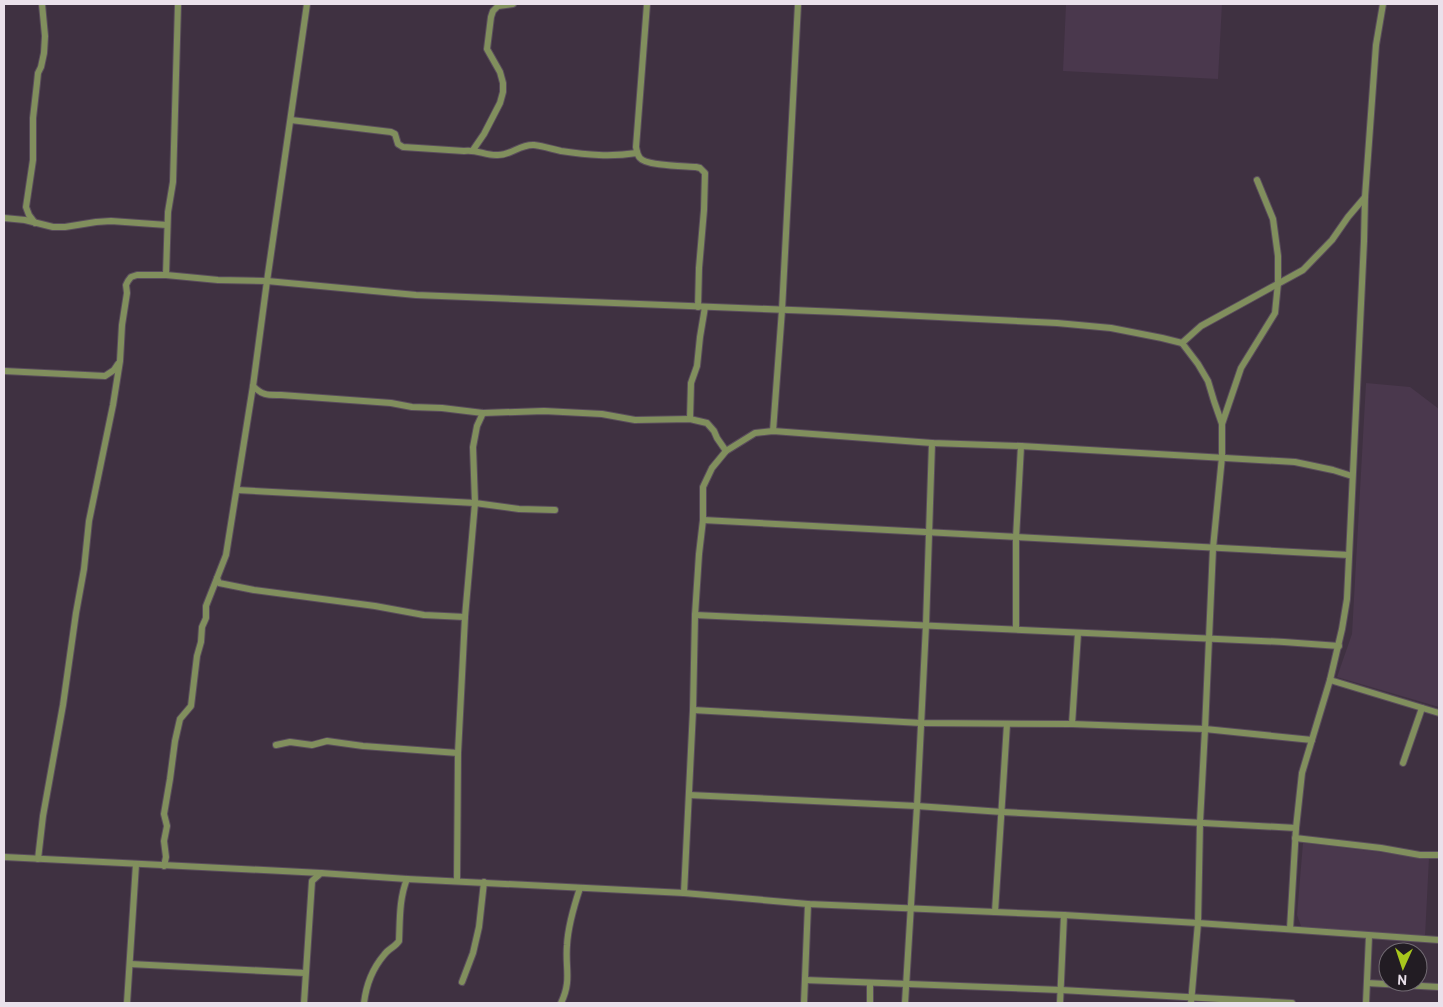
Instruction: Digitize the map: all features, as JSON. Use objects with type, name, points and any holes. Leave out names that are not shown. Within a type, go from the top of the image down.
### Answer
[{"type":"street","points":[[35,222],[29,215],[26,207],[33,160],[33,118],[38,73],[44,53],[45,36],[42,4]]},
{"type":"street","points":[[166,275],[167,225],[173,182],[178,4]]},
{"type":"street","points":[[164,866],[166,856],[164,841],[167,826],[164,814],[175,741],[180,719],[191,706],[197,656],[201,642],[202,627],[206,618],[206,606],[226,555],[229,528],[237,490],[307,4]]},
{"type":"street","points":[[473,150],[484,134],[500,103],[503,92],[500,72],[487,49],[491,17],[493,11],[498,6],[513,4]]},
{"type":"street","points":[[647,4],[637,153],[644,162],[696,167],[705,173],[702,307],[697,366],[691,384],[690,419]]},
{"type":"street","points":[[774,431],[798,4]]},
{"type":"street","points":[[1290,929],[1295,838],[1302,773],[1330,680],[1347,599],[1365,197],[1376,45],[1383,4]]},
{"type":"street","points":[[291,120],[391,132],[395,134],[398,144],[403,147],[473,150],[492,155],[506,154],[523,146],[533,145],[588,155],[604,156],[637,153]]},
{"type":"street","points":[[1191,1001],[1198,923],[1200,822],[1213,548],[1222,457],[1222,424],[1241,368],[1275,314],[1278,283],[1278,256],[1273,219],[1258,180]]},
{"type":"street","points":[[1182,343],[1201,326],[1303,270],[1332,240],[1365,197]]},
{"type":"street","points":[[4,218],[25,220],[53,227],[111,221],[167,225]]},
{"type":"street","points":[[38,859],[43,816],[63,705],[93,499],[113,405],[120,361],[122,325],[128,281],[131,277],[137,275],[166,275],[218,280],[267,280],[416,295],[782,310],[1111,328],[1182,343],[1198,364],[1208,382],[1222,424]]},
{"type":"street","points":[[4,371],[105,376],[114,370],[120,361]]},
{"type":"street","points":[[253,386],[260,393],[269,396],[281,395],[392,403],[412,407],[483,412],[544,411],[602,414],[635,420],[690,419],[707,423],[714,430],[726,451]]},
{"type":"street","points":[[457,881],[458,753],[465,617],[475,503],[474,447],[477,426],[483,412]]},
{"type":"street","points":[[684,893],[693,710],[695,615],[703,520],[703,487],[712,468],[726,451],[754,433],[774,431],[932,442],[1296,462],[1352,476]]},
{"type":"street","points":[[904,1003],[917,806],[930,532],[932,442]]},
{"type":"street","points":[[1016,629],[1016,538],[1021,446]]},
{"type":"street","points":[[237,490],[475,503],[519,509],[555,510]]},
{"type":"street","points":[[703,520],[1349,555]]},
{"type":"street","points":[[217,578],[219,583],[254,590],[376,606],[424,615],[465,617]]},
{"type":"street","points":[[695,615],[1338,646]]},
{"type":"street","points":[[1072,724],[1078,633]]},
{"type":"street","points":[[1330,680],[1439,713]]},
{"type":"street","points":[[1403,762],[1422,708]]},
{"type":"street","points":[[693,710],[921,723],[1072,724],[1205,729],[1312,740]]},
{"type":"street","points":[[995,912],[1007,724]]},
{"type":"street","points":[[276,745],[290,742],[312,745],[327,741],[363,746],[458,753]]},
{"type":"street","points":[[689,795],[1296,828]]},
{"type":"street","points":[[1295,838],[1381,848],[1420,855],[1439,855]]},
{"type":"street","points":[[4,857],[684,893],[808,904],[1198,923],[1439,940]]},
{"type":"street","points":[[127,1003],[136,864]]},
{"type":"street","points":[[304,1003],[312,881],[321,873]]},
{"type":"street","points":[[364,1003],[365,993],[372,975],[386,952],[395,946],[399,940],[401,899],[407,879]]},
{"type":"street","points":[[462,982],[473,953],[479,927],[484,882]]},
{"type":"street","points":[[561,1003],[568,984],[568,933],[580,888]]},
{"type":"street","points":[[804,1003],[808,904]]},
{"type":"street","points":[[1060,1003],[1064,916]]},
{"type":"street","points":[[1366,1003],[1369,936]]},
{"type":"street","points":[[130,964],[305,973]]},
{"type":"street","points":[[805,980],[1061,990],[1191,1001],[1292,1003]]},
{"type":"street","points":[[870,983],[870,1003]]},
{"type":"street","points":[[1367,983],[1439,987]]},
{"type":"shaded area","points":[[1066,4],[1222,4],[1218,79],[1063,71]]},
{"type":"shaded area","points":[[1366,383],[1410,387],[1439,409],[1439,707],[1337,677],[1352,634]]},
{"type":"shaded area","points":[[1303,843],[1429,858],[1425,937],[1305,929],[1301,926],[1297,915]]}]
